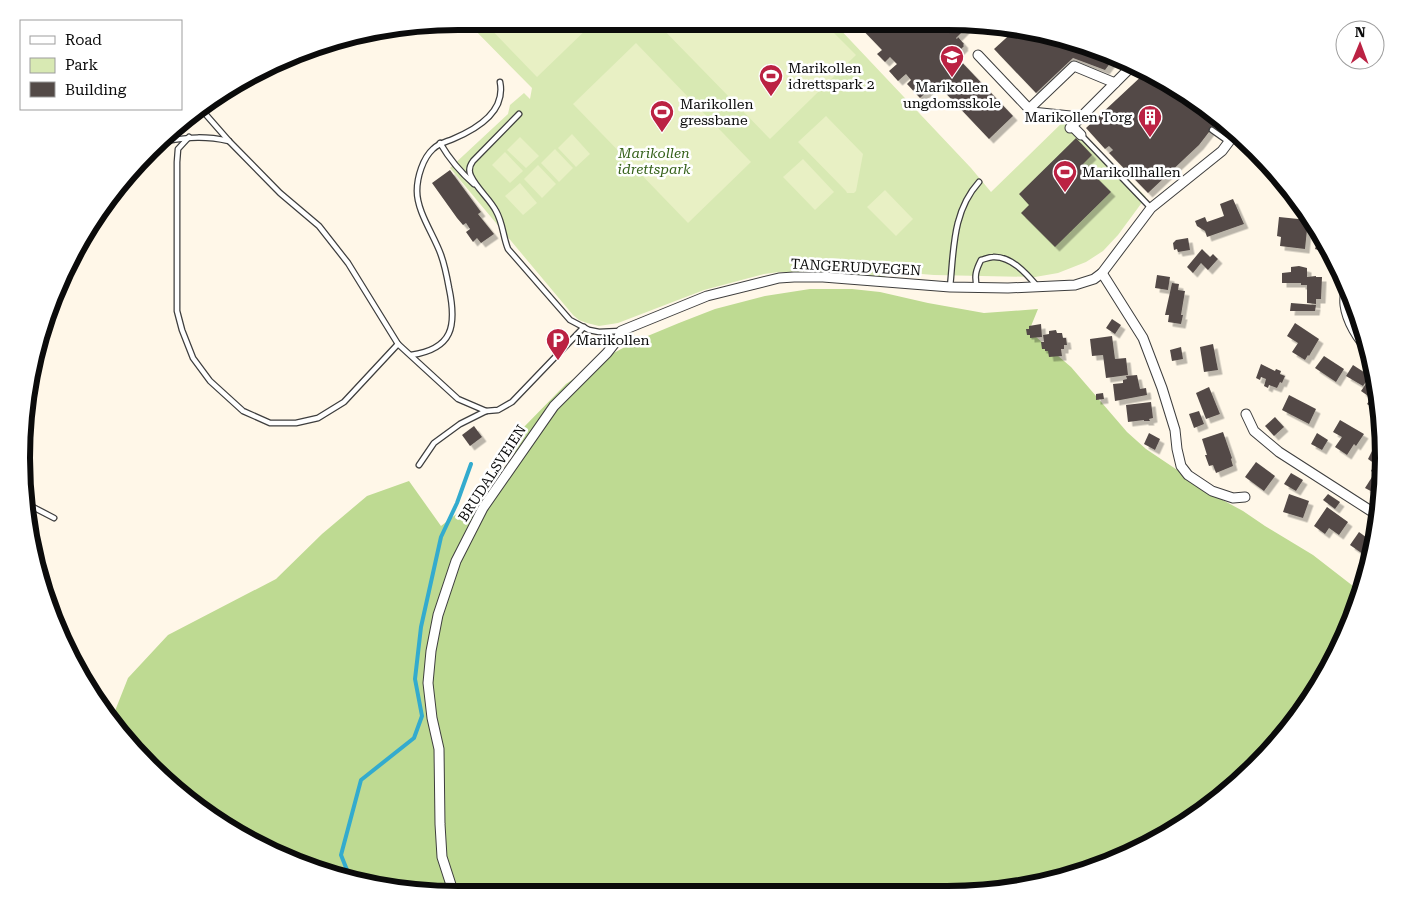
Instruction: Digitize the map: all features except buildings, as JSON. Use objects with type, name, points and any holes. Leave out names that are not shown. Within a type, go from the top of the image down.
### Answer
[{"type":"street","points":[[978,55],[1032,112],[1080,117]]},
{"type":"street","points":[[1029,109],[1074,66],[1115,83]]},
{"type":"street","points":[[1081,135],[1071,127],[1128,70]]},
{"type":"street","name":"TANGERUDVEGEN","points":[[622,331],[706,296],[794,276],[978,288],[1076,285],[1094,279],[1102,273],[1151,208],[1222,151],[1232,139]]},
{"type":"street","points":[[1102,273],[1143,338],[1162,388],[1175,430],[1181,466],[1188,475],[1212,491],[1233,498],[1245,497]]},
{"type":"street","points":[[1345,302],[1351,324],[1355,331]]},
{"type":"street","name":"BRUDALSVEIEN","points":[[452,886],[442,857],[440,749],[432,718],[428,682],[430,650],[438,615],[456,561],[483,508],[550,410],[607,353],[622,331]]},
{"type":"street","points":[[1246,414],[1254,431],[1280,452],[1371,511]]},
{"type":"lane","points":[[411,354],[425,353],[436,348],[446,338],[452,324],[453,308],[443,264],[417,197],[419,175],[424,162],[432,150],[440,143],[468,132],[485,120],[497,108],[502,91],[500,82]]},
{"type":"lane","points":[[205,113],[229,141],[280,193],[319,226],[348,263],[398,344],[458,399],[486,412]]},
{"type":"lane","points":[[519,114],[472,163],[469,171],[471,176],[496,210],[505,243],[513,256],[570,320],[599,332],[622,331]]},
{"type":"lane","points":[[1212,130],[1230,142]]},
{"type":"lane","points":[[1081,135],[1151,208]]},
{"type":"lane","points":[[172,140],[189,137],[212,137],[229,141]]},
{"type":"lane","points":[[189,137],[178,149],[177,162],[177,311],[186,344],[193,358],[210,381],[243,411],[270,423],[296,423],[318,418],[344,402],[398,344]]},
{"type":"lane","points":[[440,143],[450,160],[461,173],[480,188]]},
{"type":"lane","points":[[950,287],[959,216],[966,198],[979,182]]},
{"type":"lane","points":[[978,288],[974,278],[977,268],[981,260],[992,257],[1003,258],[1013,264],[1038,287]]},
{"type":"lane","points":[[419,464],[434,443],[460,424],[486,412],[498,410],[512,402],[584,327]]},
{"type":"lane","points":[[33,507],[54,518]]},
{"type":"green space","name":"Marikollen idrettspark","points":[[475,30],[841,30],[971,168],[991,192],[1067,118],[1146,197],[1118,235],[1103,251],[1086,262],[1058,273],[1035,277],[934,275],[885,271],[885,277],[779,272],[764,274],[704,290],[618,323],[599,326],[579,320],[573,315],[450,168],[508,114],[510,105],[524,93],[530,99],[532,88]]},
{"type":"green space","points":[[492,30],[586,30],[537,77]]},
{"type":"green space","name":"Marikollen idrettspark 2","points":[[664,30],[831,30],[856,55],[770,139]]},
{"type":"green space","name":"Marikollen gressbane","points":[[636,43],[751,162],[688,223],[573,104]]},
{"type":"green space","points":[[826,116],[863,154],[854,193],[847,193],[798,142]]},
{"type":"green space","points":[[572,134],[590,154],[576,167],[558,148]]},
{"type":"green space","points":[[520,137],[539,156],[526,168],[507,150]]},
{"type":"green space","points":[[555,149],[573,168],[559,182],[541,163]]},
{"type":"green space","points":[[505,152],[523,171],[510,183],[492,165]]},
{"type":"green space","points":[[803,159],[834,192],[815,210],[783,177]]},
{"type":"green space","points":[[538,165],[556,184],[542,198],[524,179]]},
{"type":"green space","points":[[520,183],[537,203],[523,215],[505,196]]},
{"type":"green space","points":[[885,190],[913,219],[896,236],[867,207]]},
{"type":"green space","points":[[810,289],[852,289],[880,292],[984,313],[1038,309],[1029,331],[1071,367],[1127,432],[1146,449],[1219,498],[1313,555],[1355,587],[1342,622],[1318,672],[1287,719],[1250,761],[1208,798],[1161,829],[1136,842],[1085,863],[1030,878],[975,885],[947,886],[430,885],[375,878],[320,863],[269,842],[244,829],[197,798],[176,780],[155,761],[114,713],[128,678],[168,635],[276,579],[322,534],[367,496],[409,481],[441,526],[508,474],[522,429],[566,384],[608,356],[638,340],[715,309],[765,296]]},
{"type":"waterway","points":[[347,871],[341,855],[361,780],[414,738],[422,716],[415,679],[421,627],[441,537],[457,503],[471,464]]},
{"type":"place","name":"Marikollen ungdomsskole","points":[[952,78]]},
{"type":"place","name":"Marikollen idrettspark 2","points":[[771,97]]},
{"type":"place","name":"Marikollen gressbane","points":[[662,133]]},
{"type":"place","name":"Marikollen Torg","points":[[1150,138]]},
{"type":"place","name":"Marikollhallen","points":[[1065,193]]},
{"type":"place","name":"Marikollen","points":[[558,361]]}]
